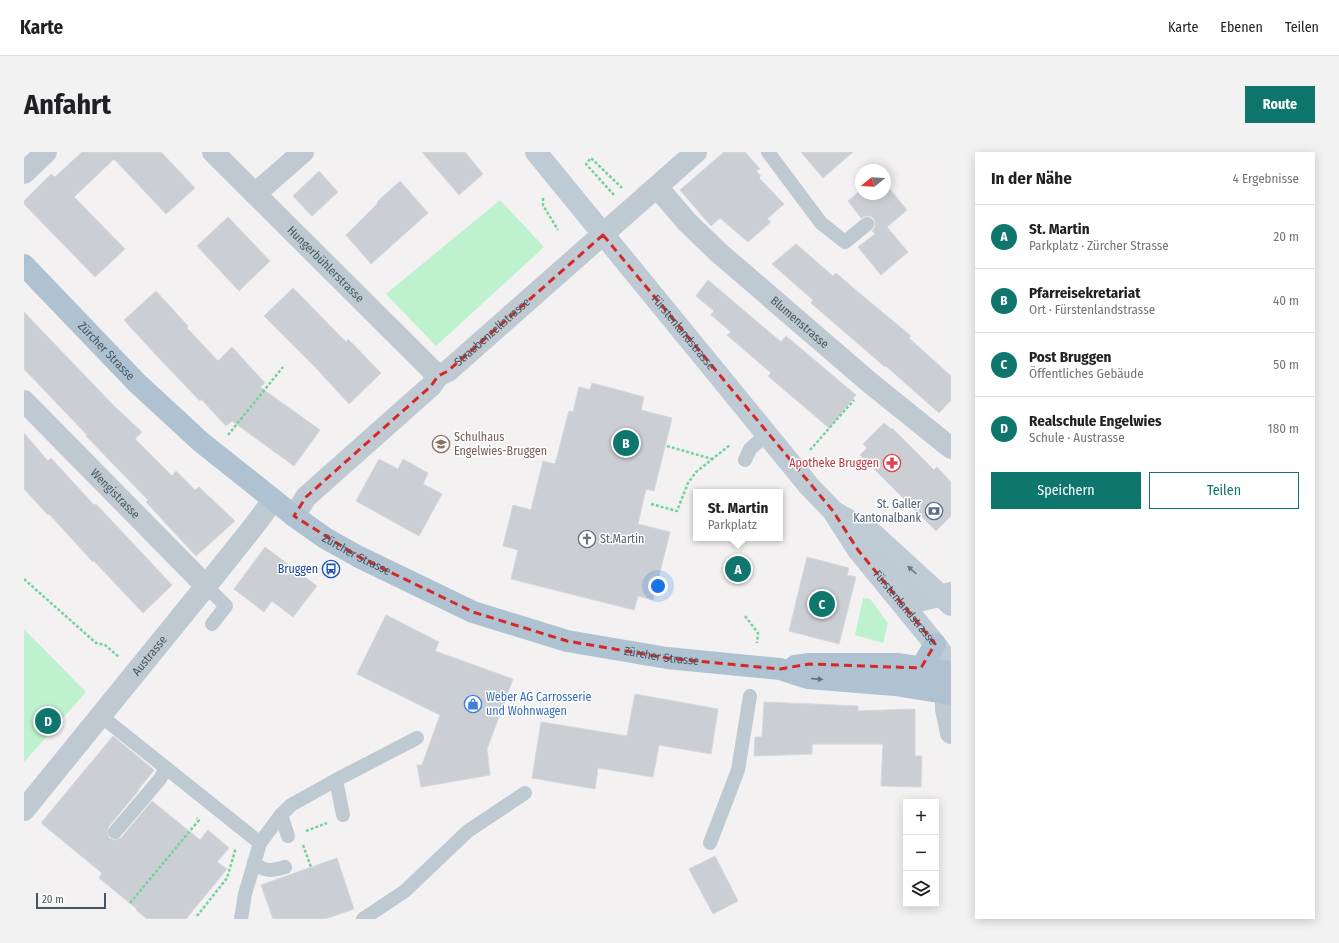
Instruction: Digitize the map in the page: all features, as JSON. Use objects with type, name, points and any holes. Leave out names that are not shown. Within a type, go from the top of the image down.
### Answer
[{"type":"main road","name":"Fürstenlandstrasse","points":[[536,152],[809,486],[834,511],[858,550],[935,644],[951,666]]},
{"type":"main road","name":"Zürcher Strasse","points":[[24,265],[137,383],[201,442],[273,500],[325,538],[358,557],[473,612],[567,641],[667,658],[780,669],[808,678],[895,685],[948,694]]},
{"type":"main road","name":"Fürstenlandstrasse","points":[[834,511],[872,534],[948,598]]},
{"type":"main road","points":[[921,668],[935,644]]},
{"type":"main road","name":"Zürcher Strasse","points":[[780,669],[809,664],[897,664],[951,672]]},
{"type":"street","points":[[24,173],[46,152]]},
{"type":"street","name":"Hungerbühlerstrasse","points":[[213,152],[438,376]]},
{"type":"street","points":[[255,194],[303,152]]},
{"type":"street","name":"Straubenzellstrasse","points":[[294,516],[306,497],[431,386],[438,376],[448,370],[696,152]]},
{"type":"street","name":"Blumenstrasse","points":[[657,187],[687,222],[718,252],[869,382],[951,448]]},
{"type":"street","name":"Wengistrasse","points":[[24,401],[206,586]]},
{"type":"street","name":"Austrasse","points":[[24,810],[206,586],[273,500]]},
{"type":"street","name":"Fürstenlandstrasse","points":[[858,550],[875,557],[922,600],[948,598]]},
{"type":"street","points":[[948,694],[946,709],[951,733]]},
{"type":"lane","points":[[768,152],[821,223],[845,242],[867,224]]},
{"type":"lane","points":[[742,450],[767,434]]},
{"type":"lane","points":[[206,586],[226,606],[212,624]]},
{"type":"lane","points":[[710,843],[738,770],[750,696]]},
{"type":"lane","points":[[101,716],[260,843]]},
{"type":"lane","points":[[241,919],[245,894],[260,843],[281,815],[291,805],[417,738]]},
{"type":"lane","points":[[114,832],[160,778],[166,768]]},
{"type":"lane","points":[[336,780],[343,815]]},
{"type":"lane","points":[[363,919],[405,891],[468,831],[525,792]]},
{"type":"lane","points":[[281,815],[294,834]]},
{"type":"lane","points":[[254,863],[264,870],[275,870],[285,867]]},
{"type":"path","points":[[618,200],[586,164],[591,158],[624,190]]},
{"type":"path","points":[[543,205],[558,230]]},
{"type":"path","points":[[227,436],[283,367]]},
{"type":"path","points":[[810,450],[852,402]]},
{"type":"path","points":[[667,446],[712,459]]},
{"type":"path","points":[[652,504],[677,511],[688,482],[696,472],[712,459],[742,450]]},
{"type":"path","points":[[24,579],[96,643],[105,645],[136,672]]},
{"type":"path","points":[[745,616],[758,633],[757,645]]},
{"type":"path","points":[[194,815],[204,824]]},
{"type":"path","points":[[294,834],[340,819],[340,816],[343,815]]},
{"type":"path","points":[[130,904],[199,820]]},
{"type":"path","points":[[196,916],[227,878],[235,850],[230,844]]},
{"type":"highlighted area","points":[[603,235],[833,511],[858,550],[935,644],[921,668],[809,664],[780,669],[667,658],[567,641],[473,612],[359,557],[294,516],[306,497],[431,386],[438,376],[448,371]]},
{"type":"green space","points":[[500,200],[544,247],[436,346],[386,294]]},
{"type":"green space","points":[[863,598],[870,599],[888,623],[883,643],[855,635]]},
{"type":"green space","points":[[24,629],[86,692],[24,762]]},
{"type":"building","points":[[82,152],[161,152],[195,188],[166,214],[114,159],[74,197],[125,249],[95,277],[24,204],[24,201],[51,174],[55,177]]},
{"type":"building","points":[[422,152],[465,152],[483,174],[459,195]]},
{"type":"building","points":[[724,152],[745,152],[760,169],[756,171],[761,176],[759,178],[784,204],[767,219],[771,222],[748,242],[720,218],[711,226],[680,190]]},
{"type":"building","points":[[801,152],[853,152],[823,178]]},
{"type":"building","points":[[319,171],[338,192],[312,216],[293,196]]},
{"type":"building","points":[[400,181],[428,213],[371,264],[346,235],[378,203],[377,202]]},
{"type":"building","points":[[891,190],[907,210],[887,227],[908,252],[881,275],[858,247],[875,234],[872,231],[875,227],[875,222],[870,216],[861,218],[848,201],[855,195],[855,200],[891,200]]},
{"type":"building","points":[[228,217],[270,261],[239,291],[197,246]]},
{"type":"building","points":[[796,244],[833,276],[836,273],[911,336],[909,338],[951,376],[951,400],[939,413],[811,303],[813,300],[772,264]]},
{"type":"building","points":[[708,280],[781,342],[786,336],[856,395],[829,428],[768,376],[771,373],[727,335],[731,332],[711,315],[714,311],[696,296]]},
{"type":"building","points":[[293,288],[346,342],[348,339],[381,373],[349,404],[317,369],[264,316]]},
{"type":"building","points":[[156,291],[188,326],[187,328],[218,361],[232,347],[265,383],[260,387],[320,430],[294,466],[232,421],[226,426],[201,399],[200,401],[124,320]]},
{"type":"building","points":[[24,312],[114,406],[142,432],[135,439],[172,476],[176,471],[195,490],[199,487],[235,521],[196,556],[146,502],[148,500],[24,369]]},
{"type":"building","points":[[592,383],[644,397],[641,410],[672,418],[654,491],[646,489],[638,524],[670,532],[653,600],[638,596],[634,610],[511,579],[518,550],[503,546],[513,505],[531,510],[543,461],[555,464],[569,411],[573,412],[579,387],[590,390]]},
{"type":"building","points":[[884,423],[891,429],[892,428],[934,470],[937,467],[951,482],[951,516],[936,531],[860,455],[867,448],[863,444]]},
{"type":"building","points":[[24,433],[48,461],[51,458],[94,505],[96,504],[172,585],[143,613],[24,489]]},
{"type":"building","points":[[379,459],[398,469],[403,459],[428,473],[423,484],[442,494],[419,536],[356,501]]},
{"type":"building","points":[[265,547],[317,586],[293,617],[272,601],[264,612],[234,589]]},
{"type":"building","points":[[807,557],[849,568],[847,575],[856,577],[839,644],[789,631]]},
{"type":"building","points":[[386,615],[439,642],[435,651],[513,679],[487,749],[490,775],[421,787],[417,765],[422,765],[440,715],[357,674]]},
{"type":"building","points":[[635,694],[718,709],[711,754],[659,745],[653,777],[598,768],[595,789],[532,778],[541,722],[627,736]]},
{"type":"building","points":[[764,702],[858,706],[858,711],[915,709],[915,756],[922,756],[921,787],[881,786],[883,744],[812,744],[812,754],[754,756],[755,737],[762,737]]},
{"type":"building","points":[[113,736],[154,770],[109,826],[107,831],[109,838],[114,840],[121,838],[152,801],[200,840],[208,830],[229,848],[217,862],[227,869],[186,919],[147,919],[99,878],[102,873],[41,823]]},
{"type":"building","points":[[715,856],[738,901],[713,914],[689,869]]},
{"type":"building","points":[[337,858],[354,909],[325,919],[273,919],[261,885]]},
{"type":"place","name":"Pfarreisekretariat","points":[[626,443]]},
{"type":"place","name":"Schulhaus Engelwies-Bruggen","points":[[441,444]]},
{"type":"place","name":"Apotheke Bruggen","points":[[892,463]]},
{"type":"place","name":"St. Galler Kantonalbank","points":[[934,511]]},
{"type":"place","name":"St.Martin","points":[[587,539]]},
{"type":"place","name":"Bruggen","points":[[331,569]]},
{"type":"place","name":"St. Martin","points":[[738,569]]},
{"type":"place","name":"Post Bruggen","points":[[822,604]]},
{"type":"place","name":"Weber AG Carrosserie und Wohnwagen","points":[[473,704]]},
{"type":"place","name":"Realschule Engelwies","points":[[48,721]]}]
